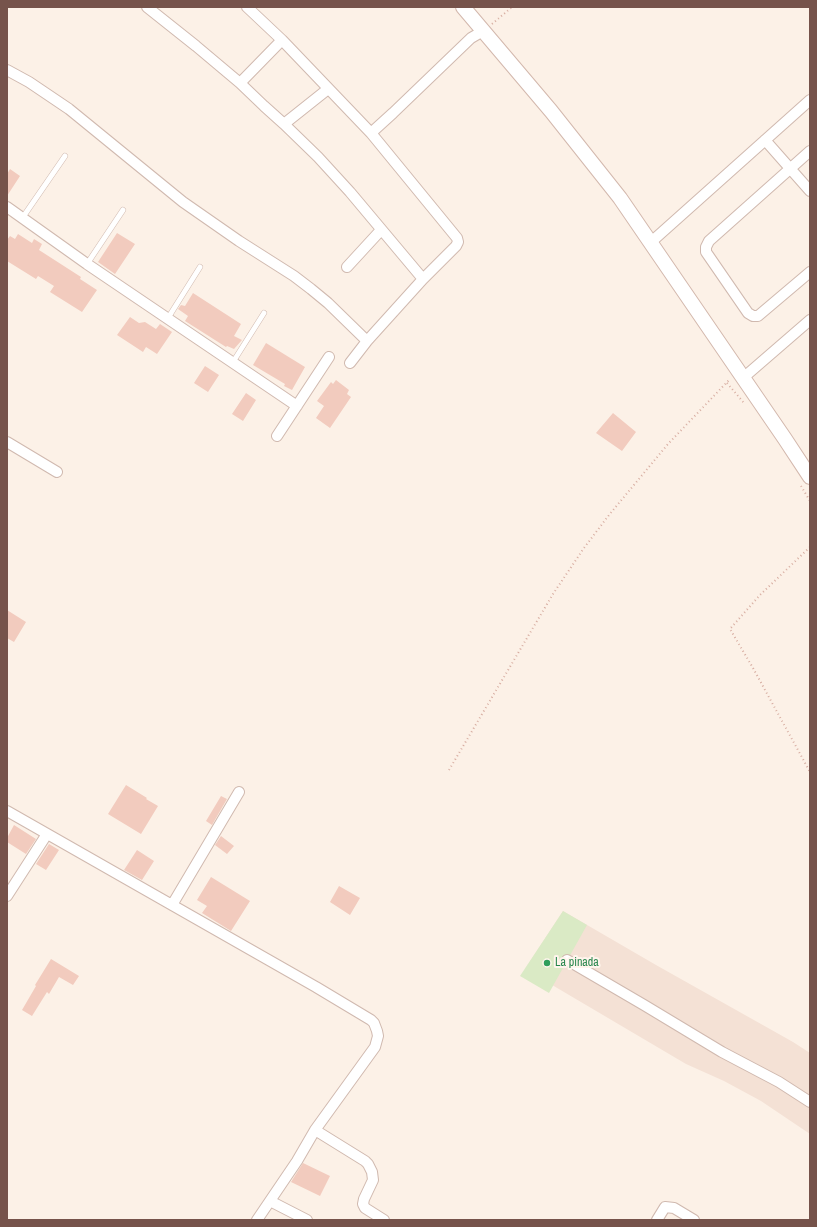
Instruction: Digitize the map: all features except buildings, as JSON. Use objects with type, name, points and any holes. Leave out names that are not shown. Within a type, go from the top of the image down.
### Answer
[{"type":"street","points":[[147,7],[240,83],[318,157],[423,279]]},
{"type":"street","points":[[247,7],[282,40],[371,133],[457,238],[458,242],[456,246],[423,279],[367,341],[350,363]]},
{"type":"street","points":[[462,7],[517,70],[587,155],[620,198],[810,477]]},
{"type":"street","points":[[371,133],[471,38],[483,31]]},
{"type":"street","points":[[240,83],[282,40]]},
{"type":"street","points":[[7,70],[29,82],[64,106],[183,202],[239,241],[294,276],[328,303],[367,341]]},
{"type":"street","points":[[284,124],[328,88]]},
{"type":"street","points":[[650,243],[810,100]]},
{"type":"street","points":[[765,140],[810,191]]},
{"type":"street","points":[[810,151],[709,241],[706,246],[706,252],[748,313],[753,316],[758,316],[810,272]]},
{"type":"street","points":[[7,207],[87,264],[297,406]]},
{"type":"street","points":[[347,267],[381,230]]},
{"type":"street","points":[[740,374],[810,320]]},
{"type":"street","points":[[277,436],[329,357]]},
{"type":"street","points":[[7,442],[57,472]]},
{"type":"street","points":[[172,905],[239,792]]},
{"type":"street","points":[[7,812],[316,987],[374,1023],[378,1036],[375,1047],[315,1130],[297,1161],[257,1220]]},
{"type":"street","points":[[7,896],[47,834]]},
{"type":"street","points":[[567,960],[722,1052],[779,1082],[810,1102]]},
{"type":"street","points":[[315,1130],[368,1164],[372,1172],[373,1180],[363,1204],[365,1208],[384,1220]]},
{"type":"street","points":[[270,1201],[307,1220]]},
{"type":"street","points":[[657,1220],[665,1207],[674,1208],[694,1220]]},
{"type":"lane","points":[[23,217],[65,156]]},
{"type":"lane","points":[[87,264],[123,210]]},
{"type":"lane","points":[[168,318],[200,267]]},
{"type":"lane","points":[[233,362],[264,313]]},
{"type":"path","points":[[483,31],[512,7]]},
{"type":"path","points":[[449,770],[553,594],[584,548],[609,515],[668,444],[740,374]]},
{"type":"path","points":[[810,547],[760,595],[730,629],[810,772]]},
{"type":"shaded area","points":[[563,911],[810,1053],[810,1134],[761,1101],[724,1081],[686,1064],[525,969]]},
{"type":"green space","name":"La pinada","points":[[563,911],[587,925],[549,993],[520,976]]},
{"type":"place","name":"La pinada","points":[[547,963]]}]
